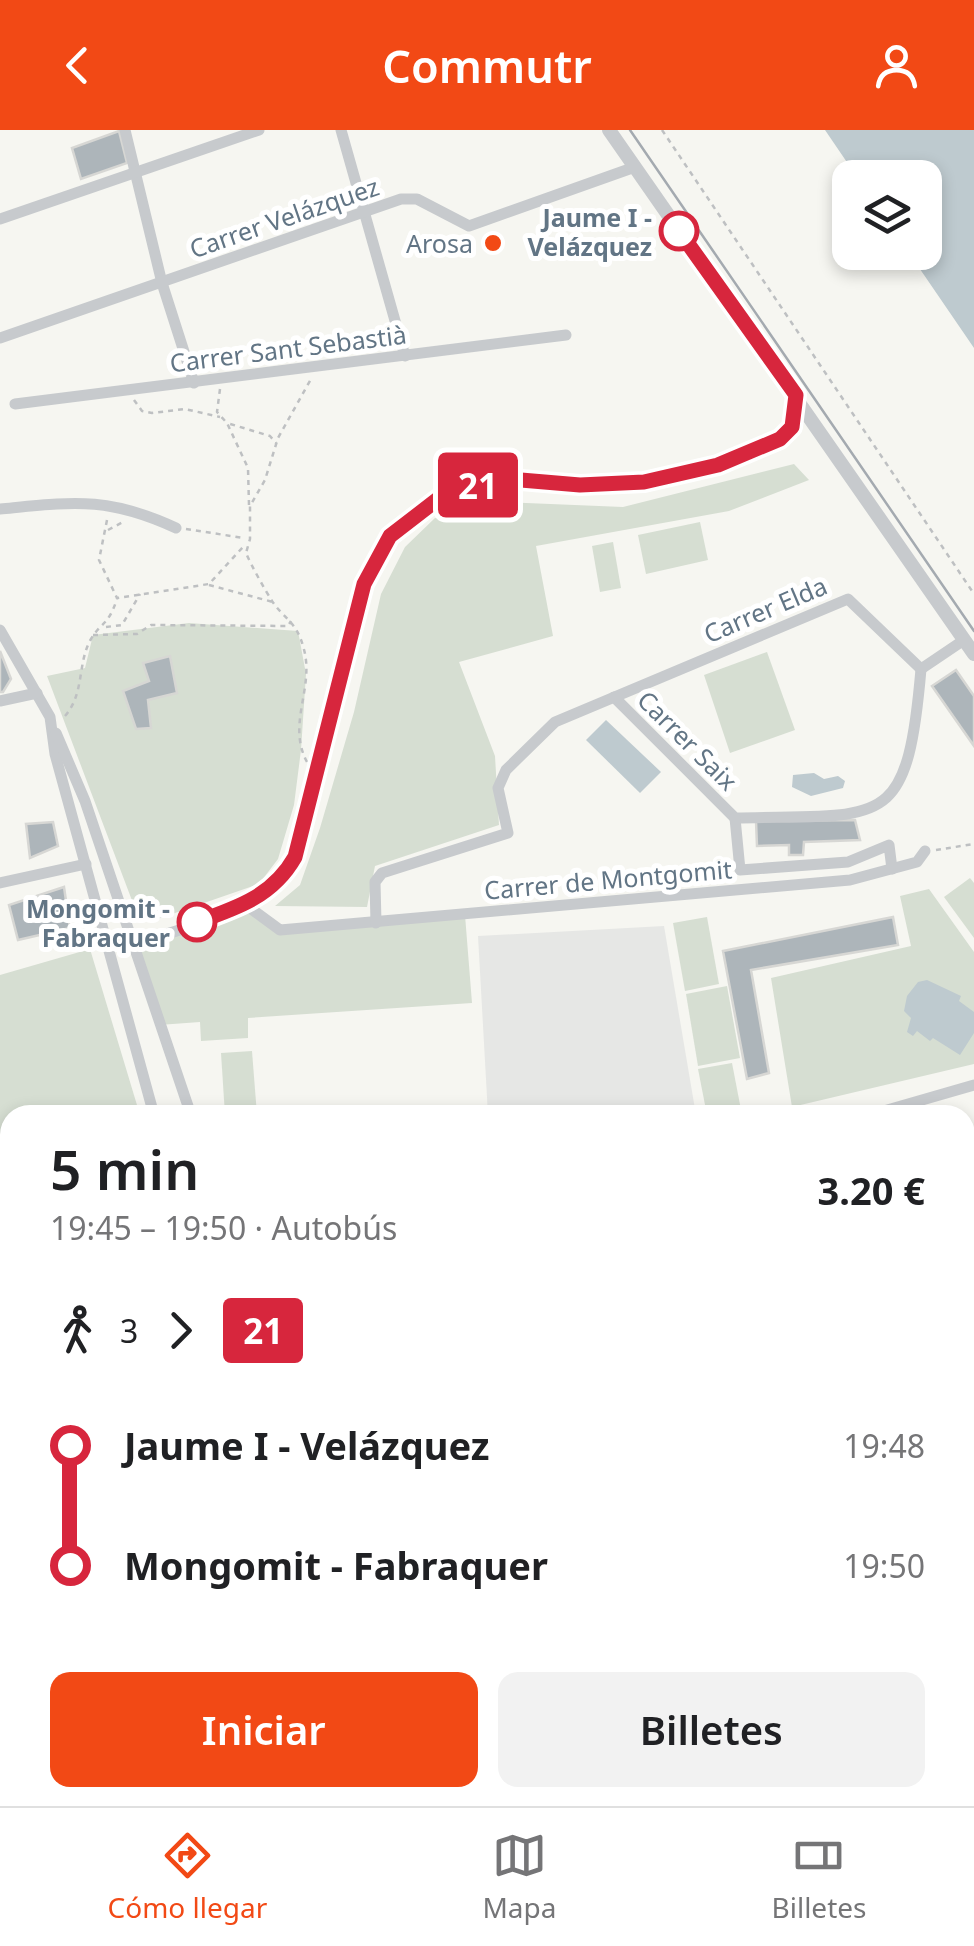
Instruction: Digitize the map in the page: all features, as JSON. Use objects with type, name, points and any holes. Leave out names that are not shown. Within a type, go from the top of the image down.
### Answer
[{"type":"street","points":[[125,130],[162,283],[194,383]]},
{"type":"street","points":[[0,220],[259,130]]},
{"type":"street","points":[[341,130],[405,356]]},
{"type":"street","points":[[610,130],[974,654]]},
{"type":"street","name":"Carrer Velázquez","points":[[0,338],[402,200],[416,200],[469,226],[635,167]]},
{"type":"street","name":"Carrer Sant Sebastià","points":[[15,404],[566,334]]},
{"type":"street","points":[[133,945],[246,904],[273,887],[295,857],[364,584],[390,536],[414,515],[438,499],[509,479],[580,485],[644,482],[718,465],[780,439],[792,427],[796,395]]},
{"type":"street","points":[[792,427],[826,437]]},
{"type":"street","points":[[0,508],[90,500],[141,512],[176,528]]},
{"type":"street","name":"Carrer Elda","points":[[614,697],[848,598],[922,669]]},
{"type":"street","points":[[0,630],[52,722],[85,801],[188,1105]]},
{"type":"street","points":[[922,669],[964,640]]},
{"type":"street","name":"Carrer Saix","points":[[614,697],[735,818],[855,814],[879,805],[907,772],[915,743],[922,669]]},
{"type":"street","points":[[0,701],[37,693]]},
{"type":"street","points":[[376,922],[376,882],[382,873],[508,833],[498,788],[506,770],[555,722],[614,697]]},
{"type":"street","points":[[52,722],[55,754],[151,1105]]},
{"type":"street","points":[[735,818],[740,870],[848,862],[889,845],[892,869]]},
{"type":"street","name":"Carrer de Montgomit","points":[[246,904],[280,930],[850,880],[917,862],[926,851]]},
{"type":"street","points":[[0,883],[86,864]]},
{"type":"street","points":[[905,1105],[974,1085]]},
{"type":"path","points":[[662,130],[974,594]]},
{"type":"path","points":[[250,506],[265,480],[278,438],[309,388],[313,368]]},
{"type":"path","points":[[220,417],[217,398],[224,380]]},
{"type":"path","points":[[126,391],[142,411],[185,410],[220,417],[278,438]]},
{"type":"path","points":[[207,585],[245,548],[250,529],[248,468],[227,422]]},
{"type":"path","points":[[270,436],[276,444]]},
{"type":"path","points":[[106,504],[107,530],[99,560],[118,598]]},
{"type":"path","points":[[176,528],[244,538]]},
{"type":"path","points":[[250,529],[244,538],[245,548],[274,602],[292,619],[298,631],[306,674],[296,742],[315,777]]},
{"type":"path","points":[[118,598],[207,585],[274,602]]},
{"type":"path","points":[[103,628],[122,625],[141,593]]},
{"type":"path","points":[[52,722],[70,710],[80,688],[93,636],[103,628],[118,598]]},
{"type":"path","points":[[288,626],[292,619]]},
{"type":"path","points":[[93,636],[137,634],[151,625],[174,624],[288,626],[298,631]]},
{"type":"path","points":[[926,851],[974,844]]},
{"type":"shaded area","points":[[825,130],[974,130],[974,348],[921,270],[942,270],[942,160],[845,160]]},
{"type":"shaded area","points":[[794,464],[809,480],[729,511],[536,546],[553,636],[459,662],[495,756],[499,825],[375,866],[367,907],[275,906],[300,885],[320,828],[354,712],[381,594],[405,547],[435,518],[502,502],[623,507]]},
{"type":"shaded area","points":[[700,522],[708,560],[646,574],[638,535]]},
{"type":"shaded area","points":[[613,542],[621,588],[600,592],[592,546]]},
{"type":"shaded area","points":[[189,623],[298,631],[306,674],[294,805],[278,859],[259,884],[149,922],[136,911],[47,676],[85,668],[93,635]]},
{"type":"shaded area","points":[[767,652],[795,730],[730,753],[704,675]]},
{"type":"shaded area","points":[[606,720],[661,772],[640,793],[586,740]]},
{"type":"shaded area","points":[[814,773],[824,779],[838,776],[845,781],[843,788],[811,796],[792,787],[793,775]]},
{"type":"shaded area","points":[[970,878],[974,883],[974,938],[944,897]]},
{"type":"shaded area","points":[[929,889],[974,952],[974,1064],[792,1105],[771,978],[911,946],[900,896]]},
{"type":"shaded area","points":[[246,905],[280,930],[465,915],[472,1003],[248,1018],[248,1038],[201,1041],[200,1022],[159,1025],[133,945]]},
{"type":"shaded area","points":[[707,917],[719,984],[685,991],[673,923]]},
{"type":"shaded area","points":[[664,926],[694,1105],[487,1105],[478,936]]},
{"type":"shaded area","points":[[90,949],[137,1105],[0,1105],[0,975]]},
{"type":"shaded area","points":[[927,980],[961,996],[959,1001],[974,1012],[974,1033],[960,1055],[917,1031],[913,1036],[907,1032],[911,1018],[904,1011],[907,996],[918,982]]},
{"type":"shaded area","points":[[727,986],[740,1058],[698,1066],[686,994]]},
{"type":"shaded area","points":[[252,1051],[256,1105],[224,1105],[221,1053]]},
{"type":"shaded area","points":[[732,1063],[740,1105],[705,1105],[698,1069]]},
{"type":"building","points":[[119,131],[127,163],[81,179],[72,148]]},
{"type":"building","points":[[0,651],[11,679],[3,692],[0,692]]},
{"type":"building","points":[[170,656],[177,693],[148,700],[151,728],[136,729],[123,691],[149,681],[143,663]]},
{"type":"building","points":[[956,670],[974,696],[974,746],[932,686]]},
{"type":"building","points":[[855,820],[860,840],[804,842],[803,855],[789,855],[789,845],[757,846],[756,821]]},
{"type":"building","points":[[53,822],[58,846],[30,858],[26,824]]},
{"type":"building","points":[[64,887],[70,928],[18,940],[9,905]]},
{"type":"building","points":[[893,917],[898,945],[751,970],[769,1073],[747,1079],[723,951]]},
{"type":"tram line","points":[[630,130],[974,631]]},
{"type":"bus line","name":"21","points":[[197,922],[246,904],[273,887],[295,857],[364,584],[390,536],[414,515],[438,499],[473,486],[509,479],[580,485],[644,482],[718,465],[764,448],[792,427],[796,395],[679,231]]},
{"type":"place","name":"Jaume I - Velázquez","points":[[679,231]]},
{"type":"place","name":"Arosa","points":[[493,243]]},
{"type":"place","name":"Mongomit - Fabraquer","points":[[197,922]]}]
